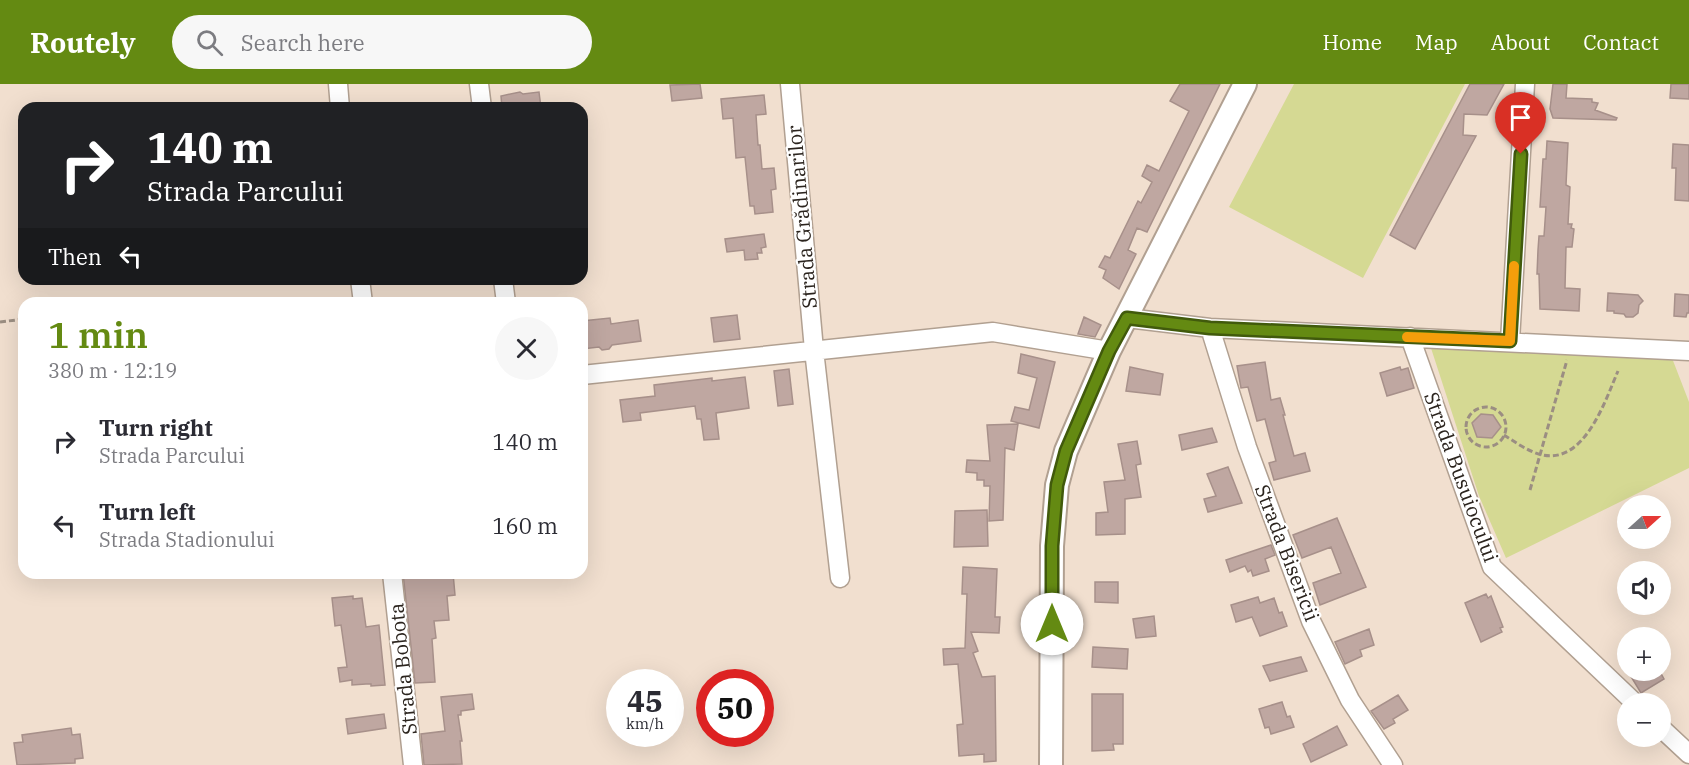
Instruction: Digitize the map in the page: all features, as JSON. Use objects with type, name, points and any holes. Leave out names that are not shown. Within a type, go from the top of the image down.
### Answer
[{"type":"main road","points":[[1051,765],[1052,546],[1057,485],[1066,451],[1109,351],[1245,84]]},
{"type":"street","points":[[338,84],[340,102]]},
{"type":"street","points":[[479,84],[481,102]]},
{"type":"street","name":"Strada Grădinarilor","points":[[790,84],[814,350],[840,578]]},
{"type":"street","points":[[1510,341],[1525,84]]},
{"type":"street","points":[[1127,318],[1210,328],[1689,351]]},
{"type":"street","name":"Strada Bisericii","points":[[1210,328],[1247,447],[1311,621],[1350,700],[1393,765]]},
{"type":"street","points":[[588,374],[993,333],[1109,351]]},
{"type":"street","name":"Strada Busuiocului","points":[[1410,337],[1492,567],[1624,693]]},
{"type":"street","name":"Strada Bobota","points":[[393,579],[413,765]]},
{"type":"street","points":[[1671,737],[1689,754]]},
{"type":"path","points":[[0,322],[18,320]]},
{"type":"path","points":[[1530,490],[1572,344]]},
{"type":"path","points":[[1504,435],[1541,455],[1554,455],[1576,447],[1591,429],[1618,371]]},
{"type":"path","points":[[1479,408],[1492,408],[1503,416],[1506,428],[1504,435],[1496,444],[1483,447],[1477,445],[1468,435],[1466,422],[1473,411],[1479,408]]},
{"type":"green space","points":[[1294,84],[1465,84],[1363,278],[1229,207]]},
{"type":"green space","points":[[1430,345],[1672,358],[1689,402],[1689,468],[1634,495],[1617,495],[1617,503],[1506,558],[1479,496]]},
{"type":"building","points":[[700,84],[702,98],[672,101],[670,85]]},
{"type":"building","points":[[1180,84],[1220,84],[1147,232],[1137,228],[1128,250],[1136,254],[1119,289],[1103,278],[1106,270],[1099,267],[1105,256],[1110,258],[1138,201],[1141,203],[1152,182],[1142,176],[1147,165],[1159,171],[1189,111],[1170,101]]},
{"type":"building","points":[[1470,84],[1504,84],[1487,115],[1464,114],[1463,135],[1476,136],[1415,249],[1390,235]]},
{"type":"building","points":[[1553,84],[1567,84],[1566,98],[1592,99],[1592,102],[1598,103],[1595,110],[1617,118],[1616,120],[1553,118],[1550,109]]},
{"type":"building","points":[[1671,84],[1689,84],[1689,99],[1670,98]]},
{"type":"building","points":[[520,92],[523,94],[539,92],[540,102],[502,102],[501,96]]},
{"type":"building","points":[[764,95],[766,114],[756,115],[758,145],[760,145],[762,169],[774,168],[776,189],[771,190],[773,212],[755,214],[754,206],[750,206],[745,157],[736,158],[733,118],[723,119],[721,99]]},
{"type":"building","points":[[1547,141],[1568,143],[1566,185],[1570,187],[1568,224],[1572,224],[1571,228],[1574,229],[1572,247],[1566,247],[1565,288],[1580,289],[1579,311],[1540,309],[1539,274],[1537,274],[1538,250],[1539,236],[1544,236],[1546,207],[1540,207],[1543,159],[1546,159]]},
{"type":"building","points":[[1673,144],[1689,145],[1689,201],[1675,200],[1676,168],[1672,168]]},
{"type":"building","points":[[764,234],[766,247],[761,248],[762,253],[757,253],[758,259],[745,260],[744,250],[727,252],[725,239]]},
{"type":"building","points":[[1608,293],[1638,295],[1643,301],[1639,305],[1638,313],[1633,317],[1626,317],[1624,314],[1607,311]]},
{"type":"building","points":[[1675,294],[1689,295],[1689,313],[1686,317],[1674,316]]},
{"type":"building","points":[[737,315],[740,339],[714,342],[711,318]]},
{"type":"building","points":[[1084,317],[1101,325],[1095,337],[1078,334]]},
{"type":"building","points":[[610,318],[611,324],[638,320],[641,341],[612,345],[609,349],[602,350],[599,347],[588,348],[588,320]]},
{"type":"building","points":[[1021,354],[1055,362],[1039,428],[1011,421],[1015,407],[1029,410],[1037,378],[1018,373]]},
{"type":"building","points":[[1265,362],[1271,400],[1280,398],[1294,456],[1305,453],[1310,471],[1274,480],[1269,463],[1276,461],[1265,419],[1257,421],[1248,387],[1241,388],[1237,366]]},
{"type":"building","points":[[1130,367],[1163,374],[1160,395],[1126,391]]},
{"type":"building","points":[[1400,367],[1401,370],[1408,368],[1414,388],[1387,396],[1380,373]]},
{"type":"building","points":[[789,369],[793,404],[778,406],[774,371]]},
{"type":"building","points":[[745,377],[749,408],[716,413],[719,439],[704,440],[701,419],[697,419],[695,406],[640,413],[641,420],[623,422],[620,400],[655,396],[654,385],[712,378],[712,381]]},
{"type":"building","points":[[1481,414],[1493,415],[1501,427],[1492,438],[1477,437],[1472,423]]},
{"type":"building","points":[[1018,424],[1014,450],[1005,448],[1003,520],[989,521],[990,486],[984,486],[984,480],[977,480],[977,473],[966,472],[967,460],[990,461],[987,425]]},
{"type":"building","points":[[1212,428],[1217,442],[1182,450],[1179,435]]},
{"type":"building","points":[[1137,441],[1141,464],[1136,465],[1141,497],[1125,499],[1125,534],[1096,535],[1096,513],[1108,512],[1104,482],[1125,480],[1118,444]]},
{"type":"building","points":[[1228,467],[1242,503],[1208,512],[1204,499],[1216,496],[1207,474]]},
{"type":"building","points":[[987,510],[988,546],[954,547],[955,511]]},
{"type":"building","points":[[1337,518],[1366,587],[1320,605],[1313,583],[1341,573],[1331,547],[1302,558],[1293,535]]},
{"type":"building","points":[[1271,545],[1275,555],[1265,559],[1269,571],[1253,576],[1251,570],[1248,572],[1245,566],[1230,572],[1226,560]]},
{"type":"building","points":[[963,567],[997,569],[995,617],[1000,617],[999,633],[971,632],[978,651],[973,653],[982,677],[995,676],[996,761],[984,762],[984,754],[959,756],[957,725],[963,724],[958,664],[944,665],[943,649],[965,648],[967,594],[962,594]]},
{"type":"building","points":[[404,579],[454,579],[455,595],[447,596],[449,620],[434,621],[436,638],[432,639],[435,682],[415,683]]},
{"type":"building","points":[[1095,582],[1118,582],[1118,603],[1095,602]]},
{"type":"building","points":[[1486,594],[1488,598],[1491,596],[1503,627],[1500,628],[1502,632],[1481,642],[1465,603]]},
{"type":"building","points":[[353,596],[353,599],[362,598],[366,627],[379,625],[385,685],[352,685],[352,680],[340,682],[338,668],[347,667],[341,625],[335,626],[332,598]]},
{"type":"building","points":[[1258,597],[1260,603],[1274,598],[1287,626],[1260,636],[1252,617],[1236,622],[1231,605]]},
{"type":"building","points":[[1154,616],[1156,636],[1136,638],[1133,619]]},
{"type":"building","points":[[1369,629],[1374,645],[1360,650],[1362,656],[1345,664],[1335,642]]},
{"type":"building","points":[[1093,647],[1128,649],[1127,669],[1092,667]]},
{"type":"building","points":[[1301,657],[1307,671],[1270,681],[1263,666]]},
{"type":"building","points":[[1634,681],[1661,681],[1641,693]]},
{"type":"building","points":[[472,694],[474,709],[461,711],[461,715],[458,715],[462,741],[460,741],[462,764],[424,765],[421,734],[445,731],[441,697]]},
{"type":"building","points":[[1092,694],[1123,694],[1123,744],[1113,744],[1114,750],[1092,751]]},
{"type":"building","points":[[1398,695],[1408,710],[1393,719],[1395,723],[1384,729],[1371,711]]},
{"type":"building","points":[[1282,702],[1287,717],[1290,716],[1294,727],[1271,734],[1269,727],[1265,728],[1259,709]]},
{"type":"building","points":[[384,714],[386,728],[348,734],[346,719]]},
{"type":"building","points":[[1337,726],[1347,745],[1311,762],[1303,744]]},
{"type":"building","points":[[71,728],[72,735],[80,734],[83,758],[75,759],[75,763],[17,765],[14,743],[23,742],[22,735]]},
{"type":"slow traffic","points":[[1407,337],[1510,341],[1514,266]]},
{"type":"route","points":[[1052,624],[1052,546],[1057,485],[1066,451],[1109,351],[1127,318],[1210,328],[1510,341],[1521,154]]}]
